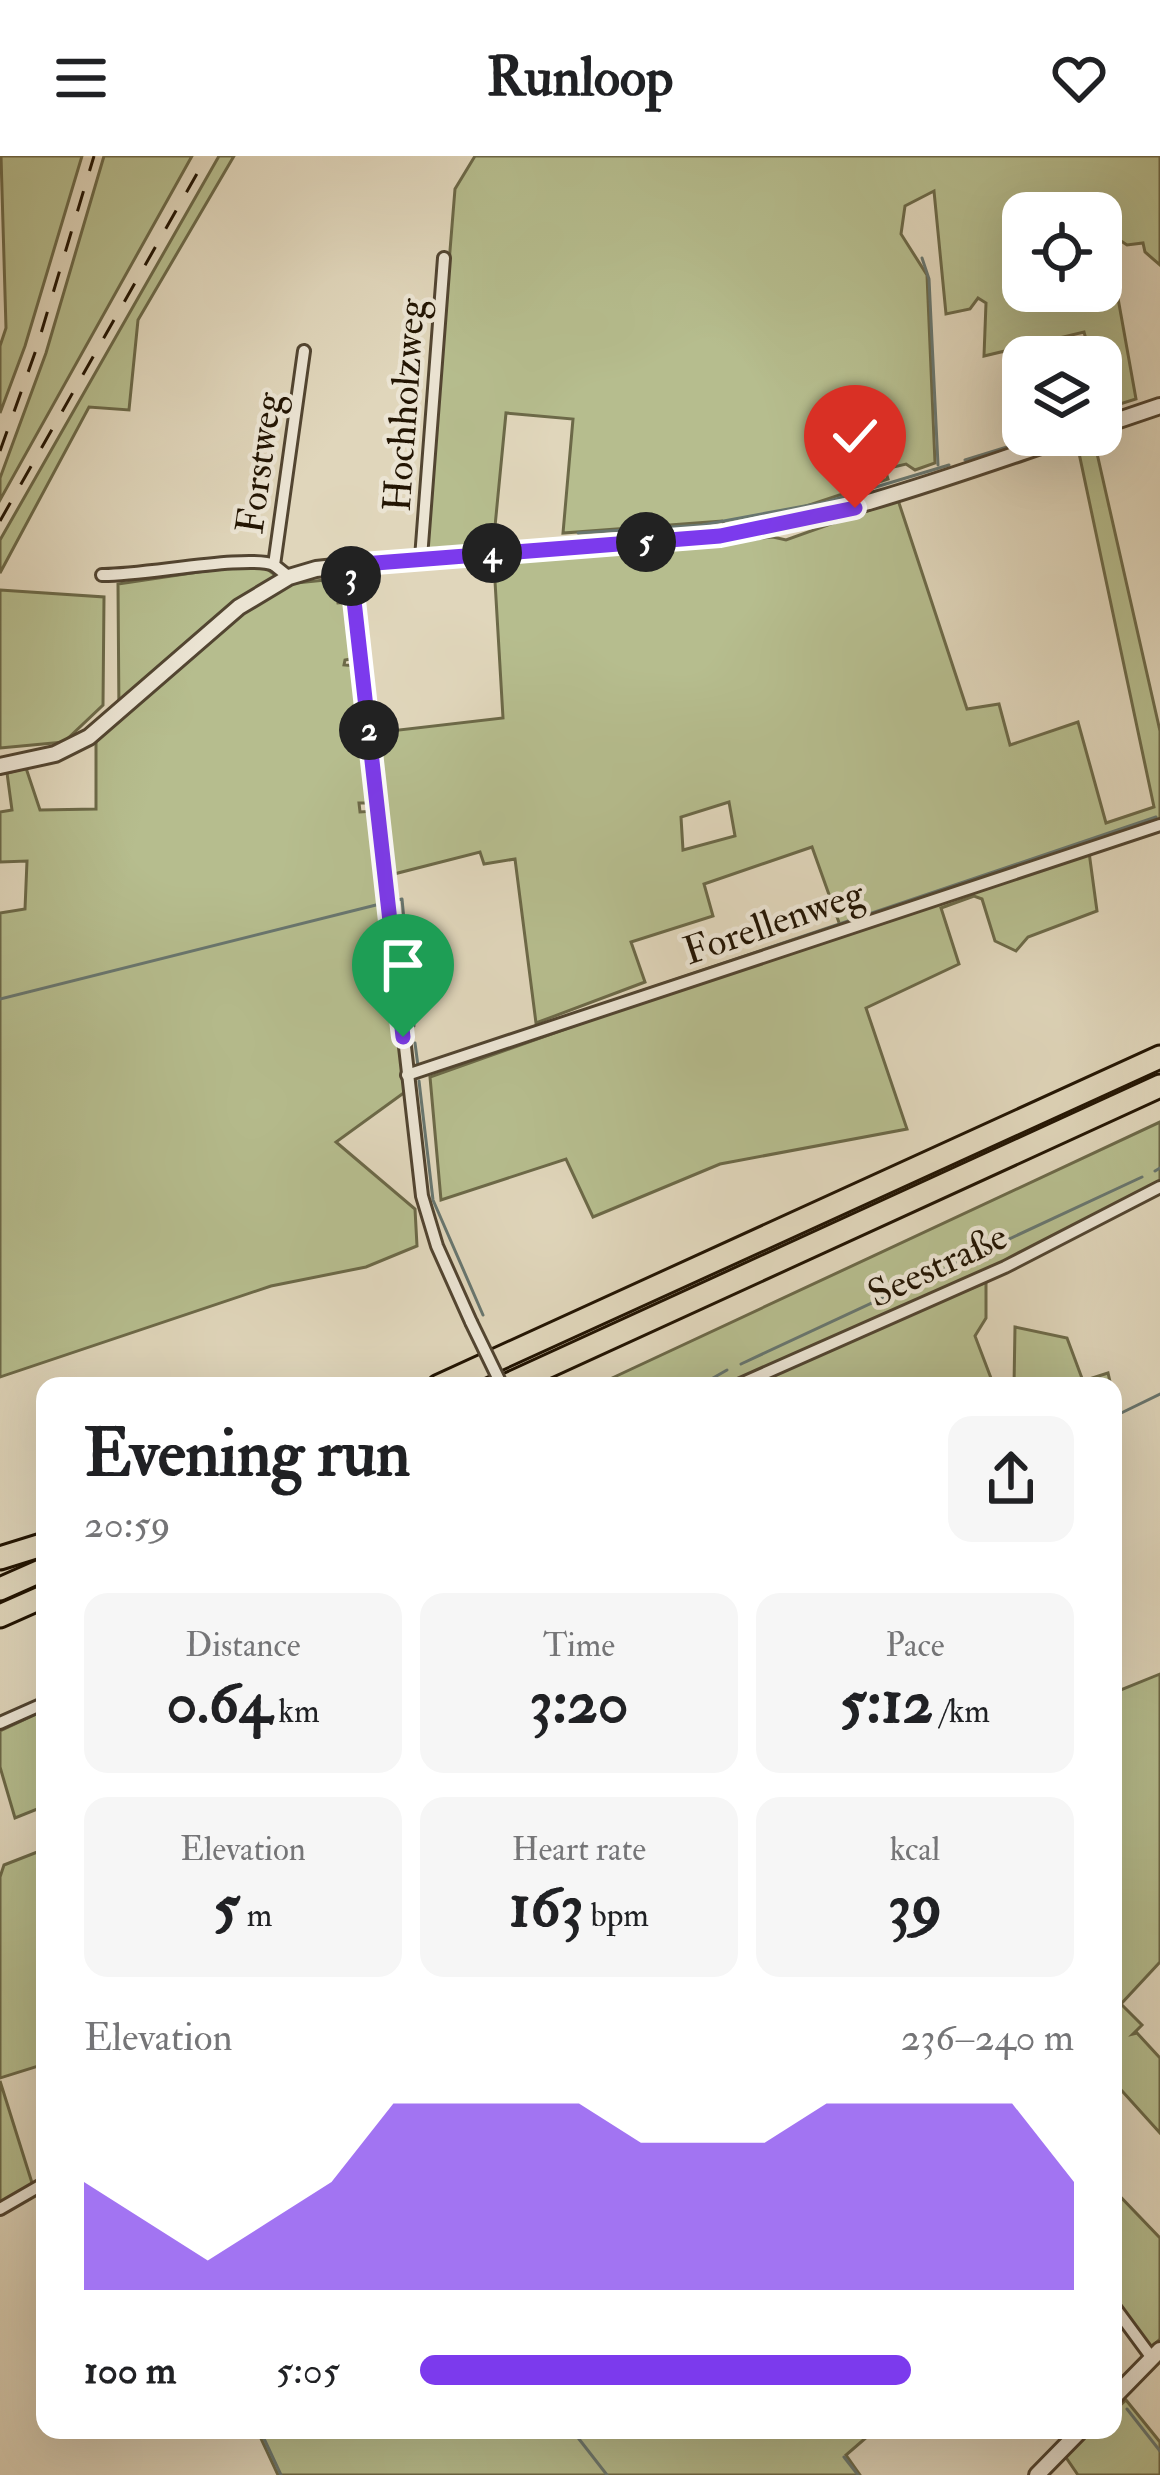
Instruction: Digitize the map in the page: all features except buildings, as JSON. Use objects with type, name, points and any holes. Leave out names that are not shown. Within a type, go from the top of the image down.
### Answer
[{"type":"highway","points":[[459,1377],[1160,1057]]},
{"type":"highway","points":[[524,1377],[1160,1086]]},
{"type":"highway","points":[[0,1558],[36,1547]]},
{"type":"highway","points":[[0,1589],[36,1573]]},
{"type":"highway","points":[[0,1616],[36,1600]]},
{"type":"street","name":"Hochholzweg","points":[[421,558],[445,258]]},
{"type":"street","name":"Forstweg","points":[[289,577],[274,565],[304,351]]},
{"type":"street","points":[[1122,419],[1160,406]]},
{"type":"street","points":[[0,766],[55,754],[89,737],[239,607],[289,577],[350,565],[774,528],[855,508],[1010,456]]},
{"type":"street","points":[[102,575],[132,576],[251,562],[274,565]]},
{"type":"street","points":[[350,565],[422,1196],[437,1246],[499,1377]]},
{"type":"street","name":"Forellenweg","points":[[407,1075],[1160,825]]},
{"type":"street","name":"Seestraße","points":[[756,1377],[1006,1267],[1160,1186]]},
{"type":"street","points":[[0,1724],[36,1707]]},
{"type":"street","points":[[0,2209],[36,2188]]},
{"type":"street","points":[[1122,2315],[1156,2354],[1122,2389]]},
{"type":"street","points":[[1037,2475],[1073,2439]]},
{"type":"green space","points":[[1,156],[82,156],[0,413],[0,346],[6,328]]},
{"type":"green space","points":[[104,156],[192,156],[0,500],[0,478],[46,353]]},
{"type":"green space","points":[[219,156],[234,156],[138,320],[129,410],[89,407],[0,573],[0,540]]},
{"type":"green space","points":[[475,156],[1160,156],[1160,265],[1145,252],[1143,243],[1122,242],[1122,192],[1002,192],[1002,312],[1120,312],[1136,399],[1122,403],[1122,336],[1085,336],[1084,332],[1002,336],[1002,352],[984,356],[986,303],[978,298],[970,309],[946,314],[934,191],[905,206],[901,234],[927,275],[935,463],[915,470],[906,464],[885,469],[888,479],[806,506],[806,516],[728,528],[722,521],[563,533],[573,419],[506,413],[493,547],[429,550],[455,189]]},
{"type":"green space","points":[[1080,456],[1098,456],[1160,731],[1160,821],[1089,852],[1097,911],[1028,937],[1016,951],[995,941],[982,899],[974,896],[941,908],[959,964],[866,1008],[907,1129],[720,1164],[593,1217],[566,1159],[441,1200],[430,1077],[842,931],[812,847],[704,884],[713,916],[631,942],[645,982],[536,1023],[515,859],[484,864],[480,852],[390,875],[373,733],[503,718],[494,564],[773,537],[786,540],[898,500],[967,709],[999,704],[1010,745],[1078,722],[1106,823],[1154,807]],"holes":[[[729,802],[735,836],[683,850],[681,817]]]},
{"type":"green space","points":[[259,563],[287,584],[335,579],[338,603],[350,602],[356,658],[345,660],[344,665],[357,666],[365,731],[352,732],[353,748],[367,748],[374,803],[359,803],[360,812],[375,811],[405,1092],[336,1142],[415,1209],[417,1246],[366,1267],[271,1286],[0,1377],[0,913],[25,909],[27,861],[0,862],[0,812],[12,810],[7,773],[26,768],[40,810],[96,809],[96,739],[119,717],[118,584]]},
{"type":"green space","points":[[0,590],[104,597],[103,705],[64,742],[0,748]]},
{"type":"green space","points":[[1160,1122],[1160,1181],[1016,1256],[747,1377],[614,1377]]},
{"type":"green space","points":[[986,1282],[986,1318],[975,1336],[991,1377],[763,1377]]},
{"type":"green space","points":[[1015,1327],[1067,1338],[1082,1377],[1014,1377]]},
{"type":"green space","points":[[1160,1674],[1160,1962],[1122,2003],[1122,1689]]},
{"type":"green space","points":[[36,1714],[36,1810],[15,1818],[0,1767],[0,1731]]},
{"type":"green space","points":[[36,1853],[36,2067],[0,2078],[0,1877],[4,1865]]},
{"type":"green space","points":[[1122,2005],[1142,2025],[1133,2034],[1160,2058],[1160,2133],[1122,2091]]},
{"type":"green space","points":[[0,2081],[33,2186],[0,2203]]},
{"type":"green space","points":[[1122,2198],[1160,2238],[1160,2339],[1151,2348],[1122,2309]]},
{"type":"green space","points":[[1126,2400],[1160,2442],[1160,2475],[1078,2475],[1065,2456],[1083,2439],[1122,2439],[1122,2404]]},
{"type":"green space","points":[[261,2439],[865,2439],[846,2455],[860,2475],[278,2475]]},
{"type":"waterway","points":[[922,258],[929,279],[938,465]]},
{"type":"waterway","points":[[965,460],[1002,449]]},
{"type":"waterway","points":[[578,533],[702,525],[826,502],[949,465]]},
{"type":"waterway","points":[[573,1014],[1156,817]]},
{"type":"waterway","points":[[398,900],[402,899],[414,1026]]},
{"type":"waterway","points":[[0,999],[380,904]]},
{"type":"waterway","points":[[415,1043],[418,1066]]},
{"type":"waterway","points":[[419,1081],[433,1200],[483,1315]]},
{"type":"waterway","points":[[1155,1171],[1160,1168]]},
{"type":"waterway","points":[[741,1364],[1142,1177]]},
{"type":"waterway","points":[[715,1377],[727,1370]]},
{"type":"waterway","points":[[1122,1413],[1160,1394]]},
{"type":"waterway","points":[[1127,2409],[1160,2451]]},
{"type":"waterway","points":[[264,2439],[281,2475]]},
{"type":"waterway","points":[[579,2439],[607,2475]]},
{"type":"waterway","points":[[844,2457],[858,2475]]},
{"type":"railway","points":[[0,451],[36,350],[94,156]]},
{"type":"railway","points":[[0,521],[207,156]]},
{"type":"route","points":[[403,1037],[350,565],[720,536],[855,508]]}]
